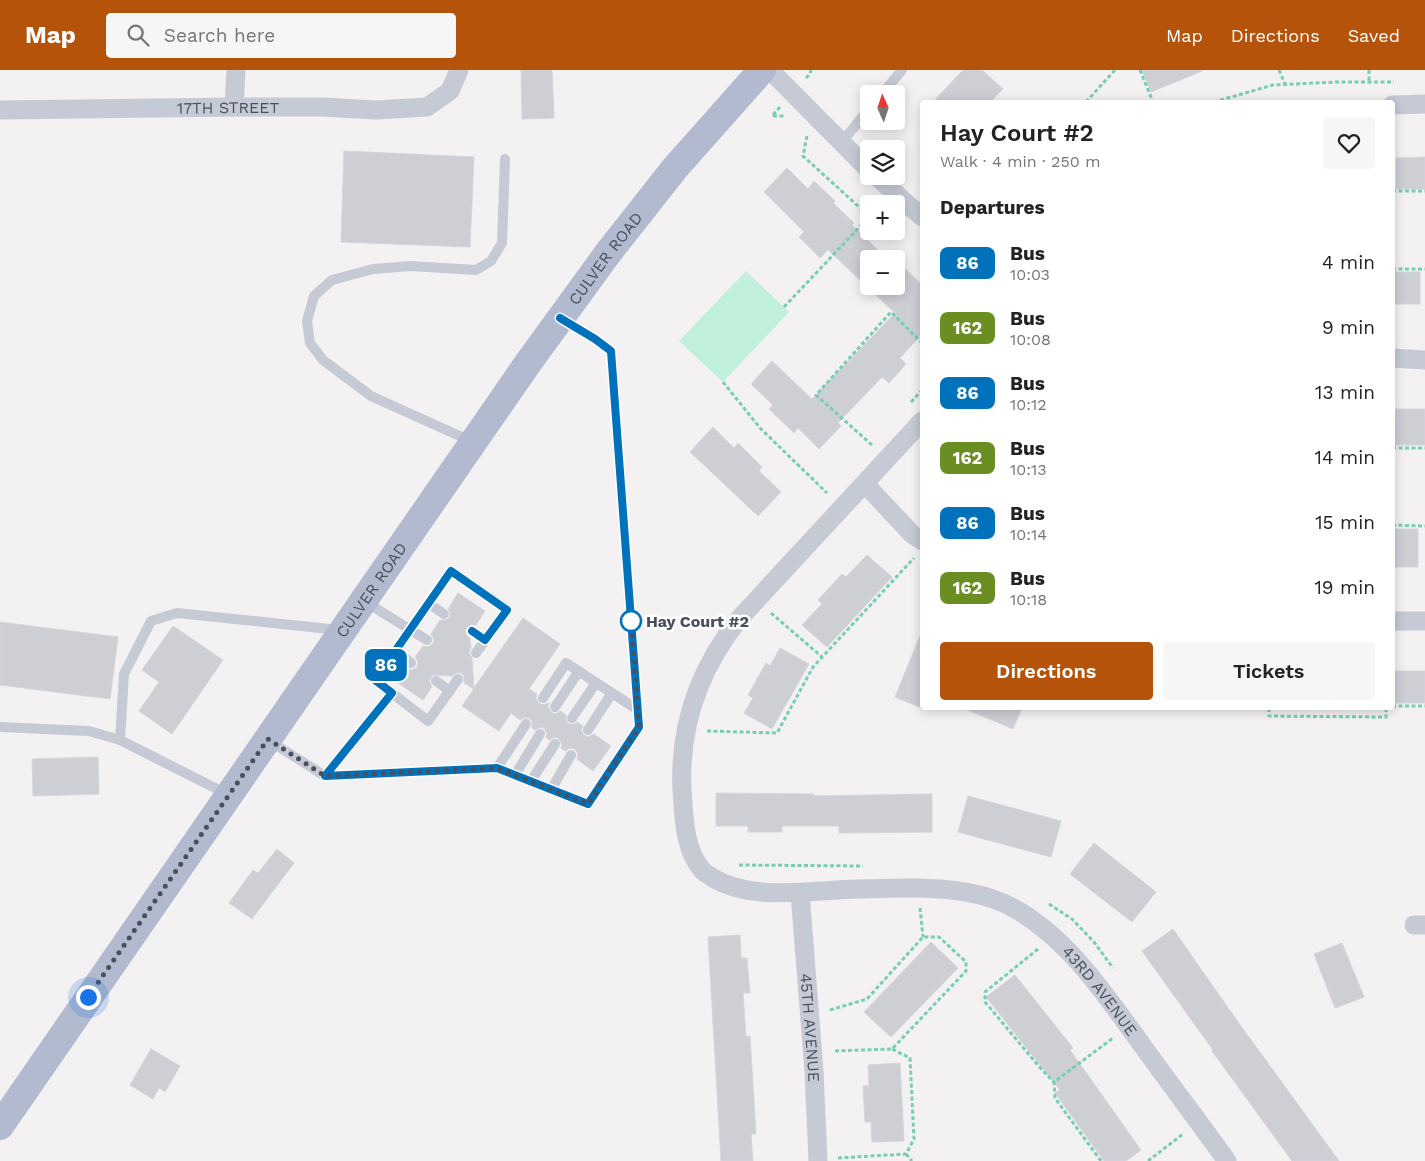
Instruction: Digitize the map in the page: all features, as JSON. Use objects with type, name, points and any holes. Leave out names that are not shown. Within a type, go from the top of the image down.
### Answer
[{"type":"main road","name":"CULVER ROAD","points":[[0,1126],[181,862],[560,318],[675,168],[762,70]]},
{"type":"street","points":[[234,107],[236,70]]},
{"type":"street","name":"17TH STREET","points":[[0,110],[322,107],[376,110],[427,107],[450,91],[459,70]]},
{"type":"street","points":[[770,70],[860,161]]},
{"type":"street","points":[[1395,105],[1425,104]]},
{"type":"street","points":[[886,185],[920,215]]},
{"type":"street","points":[[1395,358],[1425,360]]},
{"type":"street","name":"43RD AVENUE","points":[[920,423],[739,619],[722,640],[709,663],[692,706],[683,741],[681,769],[684,822],[689,847],[702,871],[726,885],[753,890],[800,893],[856,889],[923,889],[964,892],[991,898],[1017,910],[1053,936],[1096,983],[1227,1161]]},
{"type":"street","points":[[865,484],[912,534],[920,547]]},
{"type":"street","points":[[1395,621],[1425,621]]},
{"type":"street","name":"45TH AVENUE","points":[[800,893],[813,1052],[818,1160]]},
{"type":"lane","points":[[890,85],[902,70]]},
{"type":"lane","points":[[841,142],[860,120]]},
{"type":"lane","points":[[474,442],[371,396],[322,360],[310,343],[307,321],[314,296],[332,280],[373,269],[410,266],[476,270],[491,261],[502,243],[505,159]]},
{"type":"lane","points":[[268,739],[325,776],[497,768],[588,804],[639,727],[611,351],[560,318]]},
{"type":"lane","points":[[458,678],[428,721],[375,680],[451,571],[507,610],[476,653]]},
{"type":"lane","points":[[364,600],[426,640]]},
{"type":"lane","points":[[428,603],[444,614]]},
{"type":"lane","points":[[120,740],[124,674],[151,621],[177,612],[342,631]]},
{"type":"lane","points":[[472,631],[485,640]]},
{"type":"lane","points":[[396,651],[411,663]]},
{"type":"lane","points":[[543,698],[566,663],[638,710]]},
{"type":"lane","points":[[555,707],[579,671]]},
{"type":"lane","points":[[436,681],[450,691]]},
{"type":"lane","points":[[572,718],[596,682]]},
{"type":"lane","points":[[325,776],[392,693]]},
{"type":"lane","points":[[588,730],[612,693]]},
{"type":"lane","points":[[497,768],[526,724]]},
{"type":"lane","points":[[0,727],[89,731],[120,740],[229,795]]},
{"type":"lane","points":[[515,775],[540,734]]},
{"type":"lane","points":[[532,781],[555,744]]},
{"type":"lane","points":[[551,790],[572,755]]},
{"type":"path","points":[[1088,100],[1115,70]]},
{"type":"path","points":[[1140,70],[1152,100]]},
{"type":"path","points":[[1279,70],[1285,84]]},
{"type":"path","points":[[1369,70],[1369,82]]},
{"type":"path","points":[[1222,100],[1274,85],[1396,82]]},
{"type":"path","points":[[1395,191],[1425,191]]},
{"type":"path","points":[[784,307],[860,227]]},
{"type":"path","points":[[1395,268],[1425,269]]},
{"type":"path","points":[[872,445],[816,395],[891,312],[920,341]]},
{"type":"path","points":[[723,382],[760,428],[828,493]]},
{"type":"path","points":[[1395,448],[1425,448]]},
{"type":"path","points":[[1395,525],[1425,526]]},
{"type":"path","points":[[709,723],[707,731],[777,733],[813,667],[920,547]]},
{"type":"path","points":[[766,617],[776,605]]},
{"type":"path","points":[[1395,706],[1425,706]]},
{"type":"path","points":[[1269,710],[1269,716],[1386,717],[1386,710]]},
{"type":"path","points":[[736,865],[869,866]]},
{"type":"path","points":[[1044,901],[1072,919],[1094,942],[1117,974]]},
{"type":"path","points":[[1072,919],[985,992],[985,1002],[1054,1082],[1055,1098],[1101,1161]]},
{"type":"path","points":[[810,1017],[867,999],[923,937],[939,937],[966,962],[966,971],[892,1049]]},
{"type":"path","points":[[1054,1082],[1129,1026]]},
{"type":"path","points":[[813,1052],[892,1049],[910,1058],[914,1139],[906,1154]]},
{"type":"path","points":[[818,1160],[906,1154]]},
{"type":"path","points":[[906,1154],[912,1161]]},
{"type":"green space","points":[[746,271],[789,312],[723,382],[679,341]]},
{"type":"building","points":[[521,70],[552,70],[554,118],[522,119]]},
{"type":"building","points":[[963,70],[982,70],[1003,89],[992,100],[935,100]]},
{"type":"building","points":[[1142,70],[1202,70],[1202,71],[1151,92]]},
{"type":"building","points":[[344,151],[474,157],[470,247],[341,242]]},
{"type":"building","points":[[1425,157],[1425,189],[1396,189],[1396,158]]},
{"type":"building","points":[[787,168],[808,189],[814,181],[854,223],[852,225],[860,233],[860,240],[867,240],[878,250],[860,250],[860,280],[828,250],[820,258],[799,237],[804,232],[764,192]]},
{"type":"building","points":[[905,269],[920,283],[920,336],[900,358],[906,364],[889,383],[882,377],[838,423],[841,426],[819,449],[798,428],[794,433],[769,409],[773,405],[751,384],[772,361],[812,399],[895,313],[876,295],[905,295]]},
{"type":"building","points":[[1395,272],[1420,272],[1420,304],[1395,304]]},
{"type":"building","points":[[1395,409],[1425,409],[1425,445],[1395,445]]},
{"type":"building","points":[[713,427],[734,448],[738,443],[762,467],[759,471],[781,492],[758,516],[690,452]]},
{"type":"building","points":[[1395,529],[1418,529],[1418,567],[1395,567]]},
{"type":"building","points":[[867,555],[892,577],[827,647],[802,625],[822,604],[818,600],[842,574],[846,577]]},
{"type":"building","points":[[458,593],[485,611],[476,625],[470,625],[465,630],[470,638],[471,648],[469,653],[472,658],[474,688],[523,618],[560,644],[529,689],[537,694],[536,698],[539,703],[543,705],[549,703],[548,707],[551,712],[555,714],[561,711],[566,715],[566,720],[569,724],[577,722],[583,726],[581,730],[584,735],[588,737],[594,734],[611,746],[593,771],[577,759],[578,754],[575,749],[570,748],[565,751],[561,748],[562,744],[559,739],[555,737],[549,740],[546,737],[547,734],[544,728],[540,727],[535,730],[532,728],[532,721],[529,718],[520,720],[511,713],[499,731],[462,706],[474,689],[464,683],[462,673],[456,673],[452,676],[433,675],[429,681],[432,687],[423,700],[398,683],[407,669],[413,670],[417,667],[418,661],[415,657],[423,646],[427,647],[433,644],[434,640],[431,634],[440,620],[446,620],[450,617],[448,609]]},
{"type":"building","points":[[0,622],[118,637],[110,699],[0,685]]},
{"type":"building","points":[[173,626],[223,660],[172,734],[139,711],[159,682],[142,670]]},
{"type":"building","points":[[920,636],[920,707],[895,697]]},
{"type":"building","points":[[780,648],[809,664],[772,729],[744,713],[753,698],[748,695],[766,663],[770,666]]},
{"type":"building","points":[[1395,671],[1425,671],[1425,703],[1395,703]]},
{"type":"building","points":[[968,710],[1021,710],[1013,729]]},
{"type":"building","points":[[98,757],[99,794],[33,796],[32,759]]},
{"type":"building","points":[[716,793],[814,794],[814,796],[932,794],[932,832],[839,833],[839,826],[782,826],[782,832],[748,832],[748,826],[716,826]]},
{"type":"building","points":[[968,796],[1061,821],[1051,857],[958,832]]},
{"type":"building","points":[[1094,843],[1156,892],[1132,922],[1070,874]]},
{"type":"building","points":[[277,849],[294,863],[252,919],[229,903],[253,870],[258,873]]},
{"type":"building","points":[[1173,929],[1339,1161],[1292,1161],[1212,1051],[1142,951]]},
{"type":"building","points":[[740,935],[741,958],[747,958],[750,993],[743,993],[746,1037],[750,1036],[756,1134],[751,1134],[753,1161],[721,1161],[708,937]]},
{"type":"building","points":[[931,942],[958,968],[891,1037],[864,1012]]},
{"type":"building","points":[[1342,943],[1364,997],[1335,1008],[1314,954]]},
{"type":"building","points":[[1015,975],[1073,1048],[1070,1050],[1141,1150],[1126,1161],[1104,1161],[1055,1093],[1060,1090],[986,997]]},
{"type":"building","points":[[151,1049],[180,1066],[165,1092],[159,1088],[153,1099],[130,1085]]},
{"type":"building","points":[[900,1063],[904,1141],[872,1142],[871,1122],[865,1122],[863,1086],[869,1086],[868,1065]]},
{"type":"bus line","name":"86","points":[[472,631],[485,640],[507,610],[451,571],[375,680],[392,693],[325,776],[497,768],[588,804],[639,727],[611,351],[560,318]]},
{"type":"place","name":"Hay Court #2","points":[[631,621]]},
{"type":"route","points":[[88,997],[268,739],[325,776],[497,768],[588,804],[639,727],[631,616],[631,621]]}]
